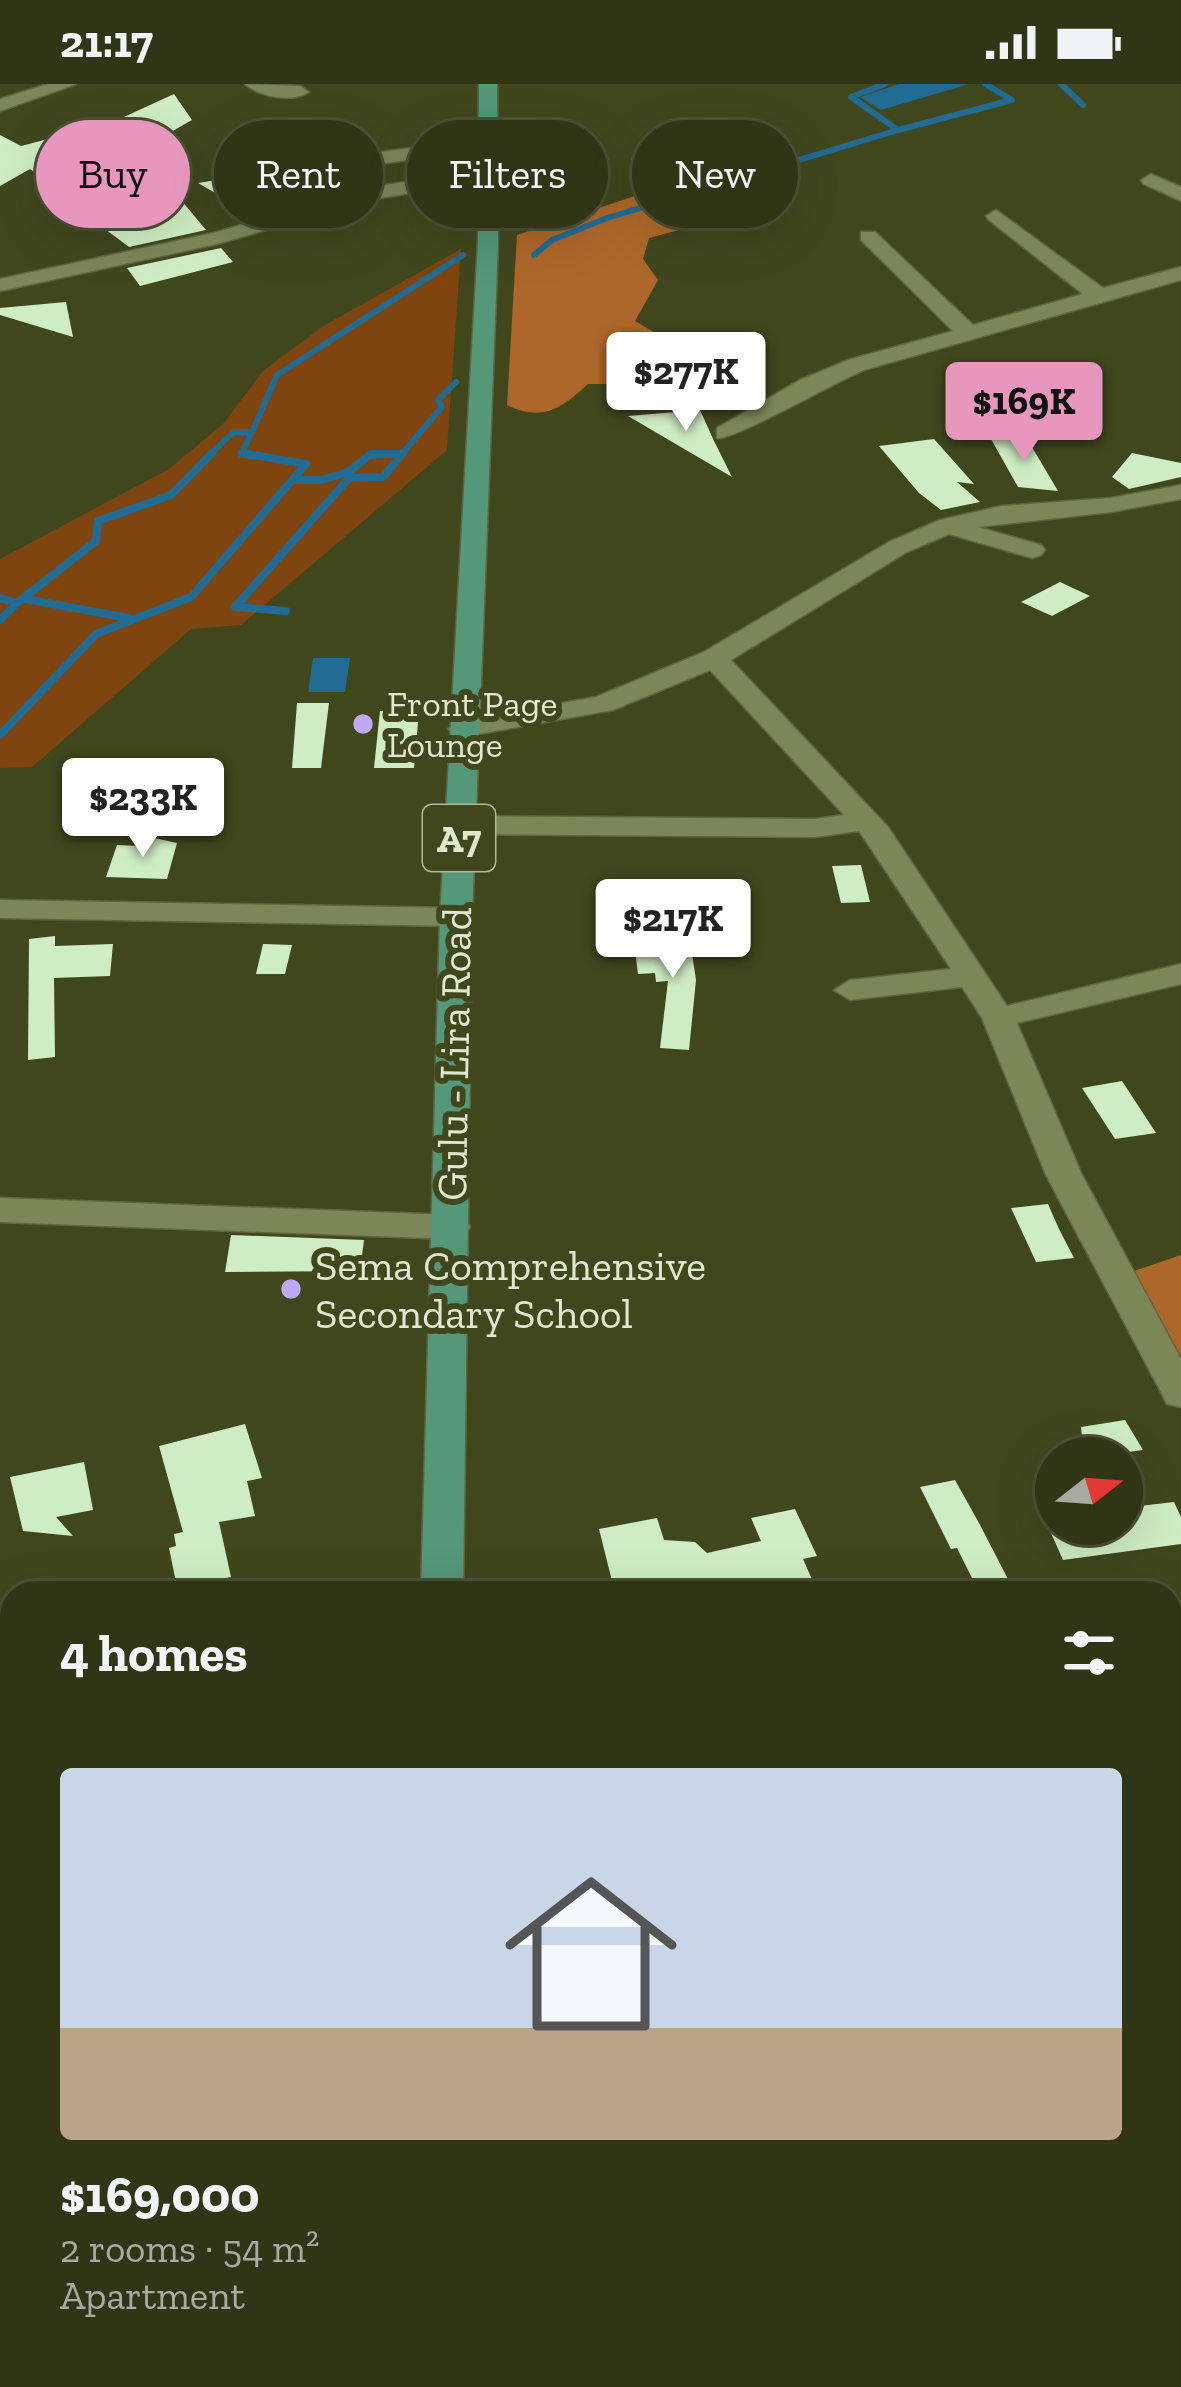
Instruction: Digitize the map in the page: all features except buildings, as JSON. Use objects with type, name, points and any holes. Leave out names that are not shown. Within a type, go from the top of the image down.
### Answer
[{"type":"main road","name":"Gulu - Lira Road","points":[[488,84],[488,120]]},
{"type":"main road","name":"Gulu - Lira Road","points":[[442,1581],[462,729],[486,228]]},
{"type":"street","points":[[6,99],[68,84]]},
{"type":"street","points":[[254,84],[266,90],[300,92]]},
{"type":"street","points":[[1151,180],[1181,194]]},
{"type":"street","points":[[0,285],[218,238],[407,188]]},
{"type":"street","points":[[996,216],[1100,297]]},
{"type":"street","points":[[868,236],[967,332]]},
{"type":"street","points":[[725,433],[769,405],[840,371],[1181,273]]},
{"type":"street","points":[[462,729],[603,704],[714,658],[898,547],[949,526],[1002,514],[1111,505],[1181,492]]},
{"type":"street","points":[[949,526],[1032,550]]},
{"type":"street","points":[[714,658],[901,865],[998,1018],[1064,1175],[1181,1394]]},
{"type":"street","points":[[460,825],[815,828],[866,821]]},
{"type":"street","points":[[0,909],[456,917]]},
{"type":"street","points":[[998,1018],[1181,974]]},
{"type":"street","points":[[850,990],[970,976]]},
{"type":"street","points":[[0,1210],[452,1227]]},
{"type":"shaded area","points":[[632,197],[632,228],[686,228],[649,238],[643,259],[658,280],[635,321],[671,342],[683,363],[726,385],[735,402],[639,384],[588,384],[550,410],[531,412],[507,405],[517,235],[538,228],[608,228],[608,205]]},
{"type":"shaded area","points":[[461,249],[447,450],[241,625],[191,629],[32,767],[0,768],[0,559],[169,469],[223,424],[263,371],[325,325]]},
{"type":"shaded area","points":[[1181,1255],[1181,1366],[1131,1272]]},
{"type":"water","points":[[899,84],[969,84],[881,110],[860,97]]},
{"type":"water","points":[[313,658],[350,658],[345,692],[308,692]]},
{"type":"waterway","points":[[885,84],[851,97],[898,130]]},
{"type":"waterway","points":[[898,130],[1012,100],[985,84]]},
{"type":"waterway","points":[[1061,84],[1083,105]]},
{"type":"waterway","points":[[534,255],[552,240],[607,218],[898,130]]},
{"type":"waterway","points":[[252,432],[277,375],[463,255]]},
{"type":"waterway","points":[[402,454],[442,407],[438,400],[456,382]]},
{"type":"waterway","points":[[212,453],[233,432],[252,432]]},
{"type":"waterway","points":[[251,456],[241,455],[252,432]]},
{"type":"waterway","points":[[17,603],[96,541],[98,521],[171,495],[212,453]]},
{"type":"waterway","points":[[209,456],[212,453]]},
{"type":"waterway","points":[[242,453],[306,464],[292,480]]},
{"type":"waterway","points":[[286,611],[235,607],[349,478],[383,477],[403,453]]},
{"type":"waterway","points":[[368,456],[402,454]]},
{"type":"waterway","points":[[368,456],[402,454]]},
{"type":"waterway","points":[[292,480],[322,480],[348,472],[368,456]]},
{"type":"waterway","points":[[0,735],[96,634],[191,597],[292,480]]},
{"type":"waterway","points":[[0,598],[17,603]]},
{"type":"waterway","points":[[25,599],[134,619]]},
{"type":"waterway","points":[[0,620],[17,603]]},
{"type":"place","name":"Front Page Lounge","points":[[363,724]]},
{"type":"place","name":"Sema Comprehensive Secondary School","points":[[291,1289]]}]
